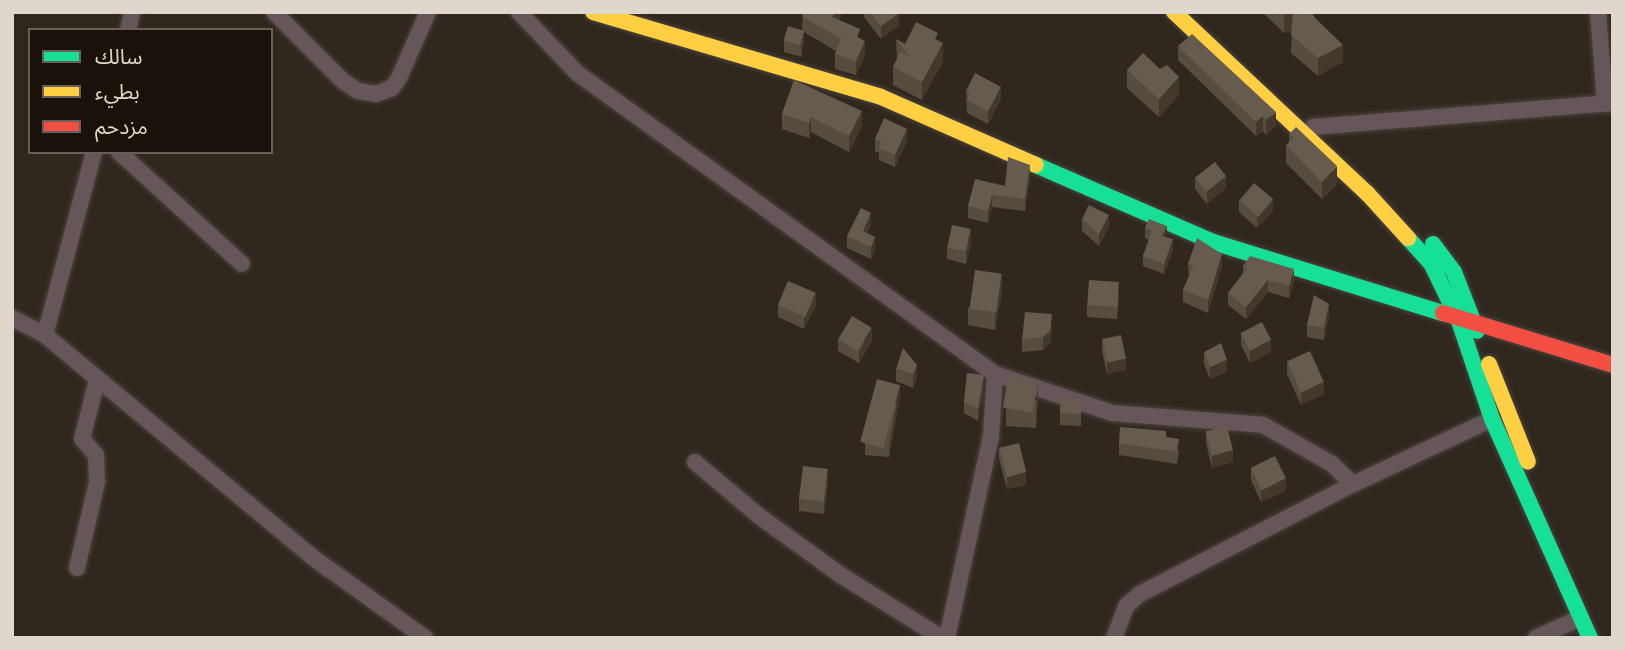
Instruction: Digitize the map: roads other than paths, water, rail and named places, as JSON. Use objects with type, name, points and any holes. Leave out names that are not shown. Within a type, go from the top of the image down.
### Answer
[{"type":"main road","points":[[593,12],[881,97],[994,143],[1174,229],[1270,262],[1378,290],[1475,326],[1613,365]]},
{"type":"main road","points":[[1174,12],[1407,233],[1432,265],[1459,321],[1492,419],[1590,638]]},
{"type":"main road","points":[[1195,12],[1420,228],[1454,272],[1544,501],[1605,638]]},
{"type":"street","points":[[274,12],[343,81],[358,91],[376,94],[392,88],[399,78],[428,12]]},
{"type":"street","points":[[519,12],[577,73],[995,374],[1112,413],[1263,425],[1332,464],[1353,484]]},
{"type":"street","points":[[1313,127],[1609,104],[1598,12]]},
{"type":"street","points":[[45,335],[93,154]]},
{"type":"street","points":[[121,154],[242,264]]},
{"type":"street","points":[[12,318],[45,335],[312,557],[425,638]]},
{"type":"street","points":[[947,638],[991,436],[995,374]]},
{"type":"street","points":[[77,568],[98,472],[96,455],[82,439],[97,380]]},
{"type":"street","points":[[1114,638],[1126,606],[1140,594],[1353,484],[1492,419]]},
{"type":"street","points":[[695,462],[759,516],[842,576],[942,638]]},
{"type":"street","points":[[1536,638],[1580,618]]}]
